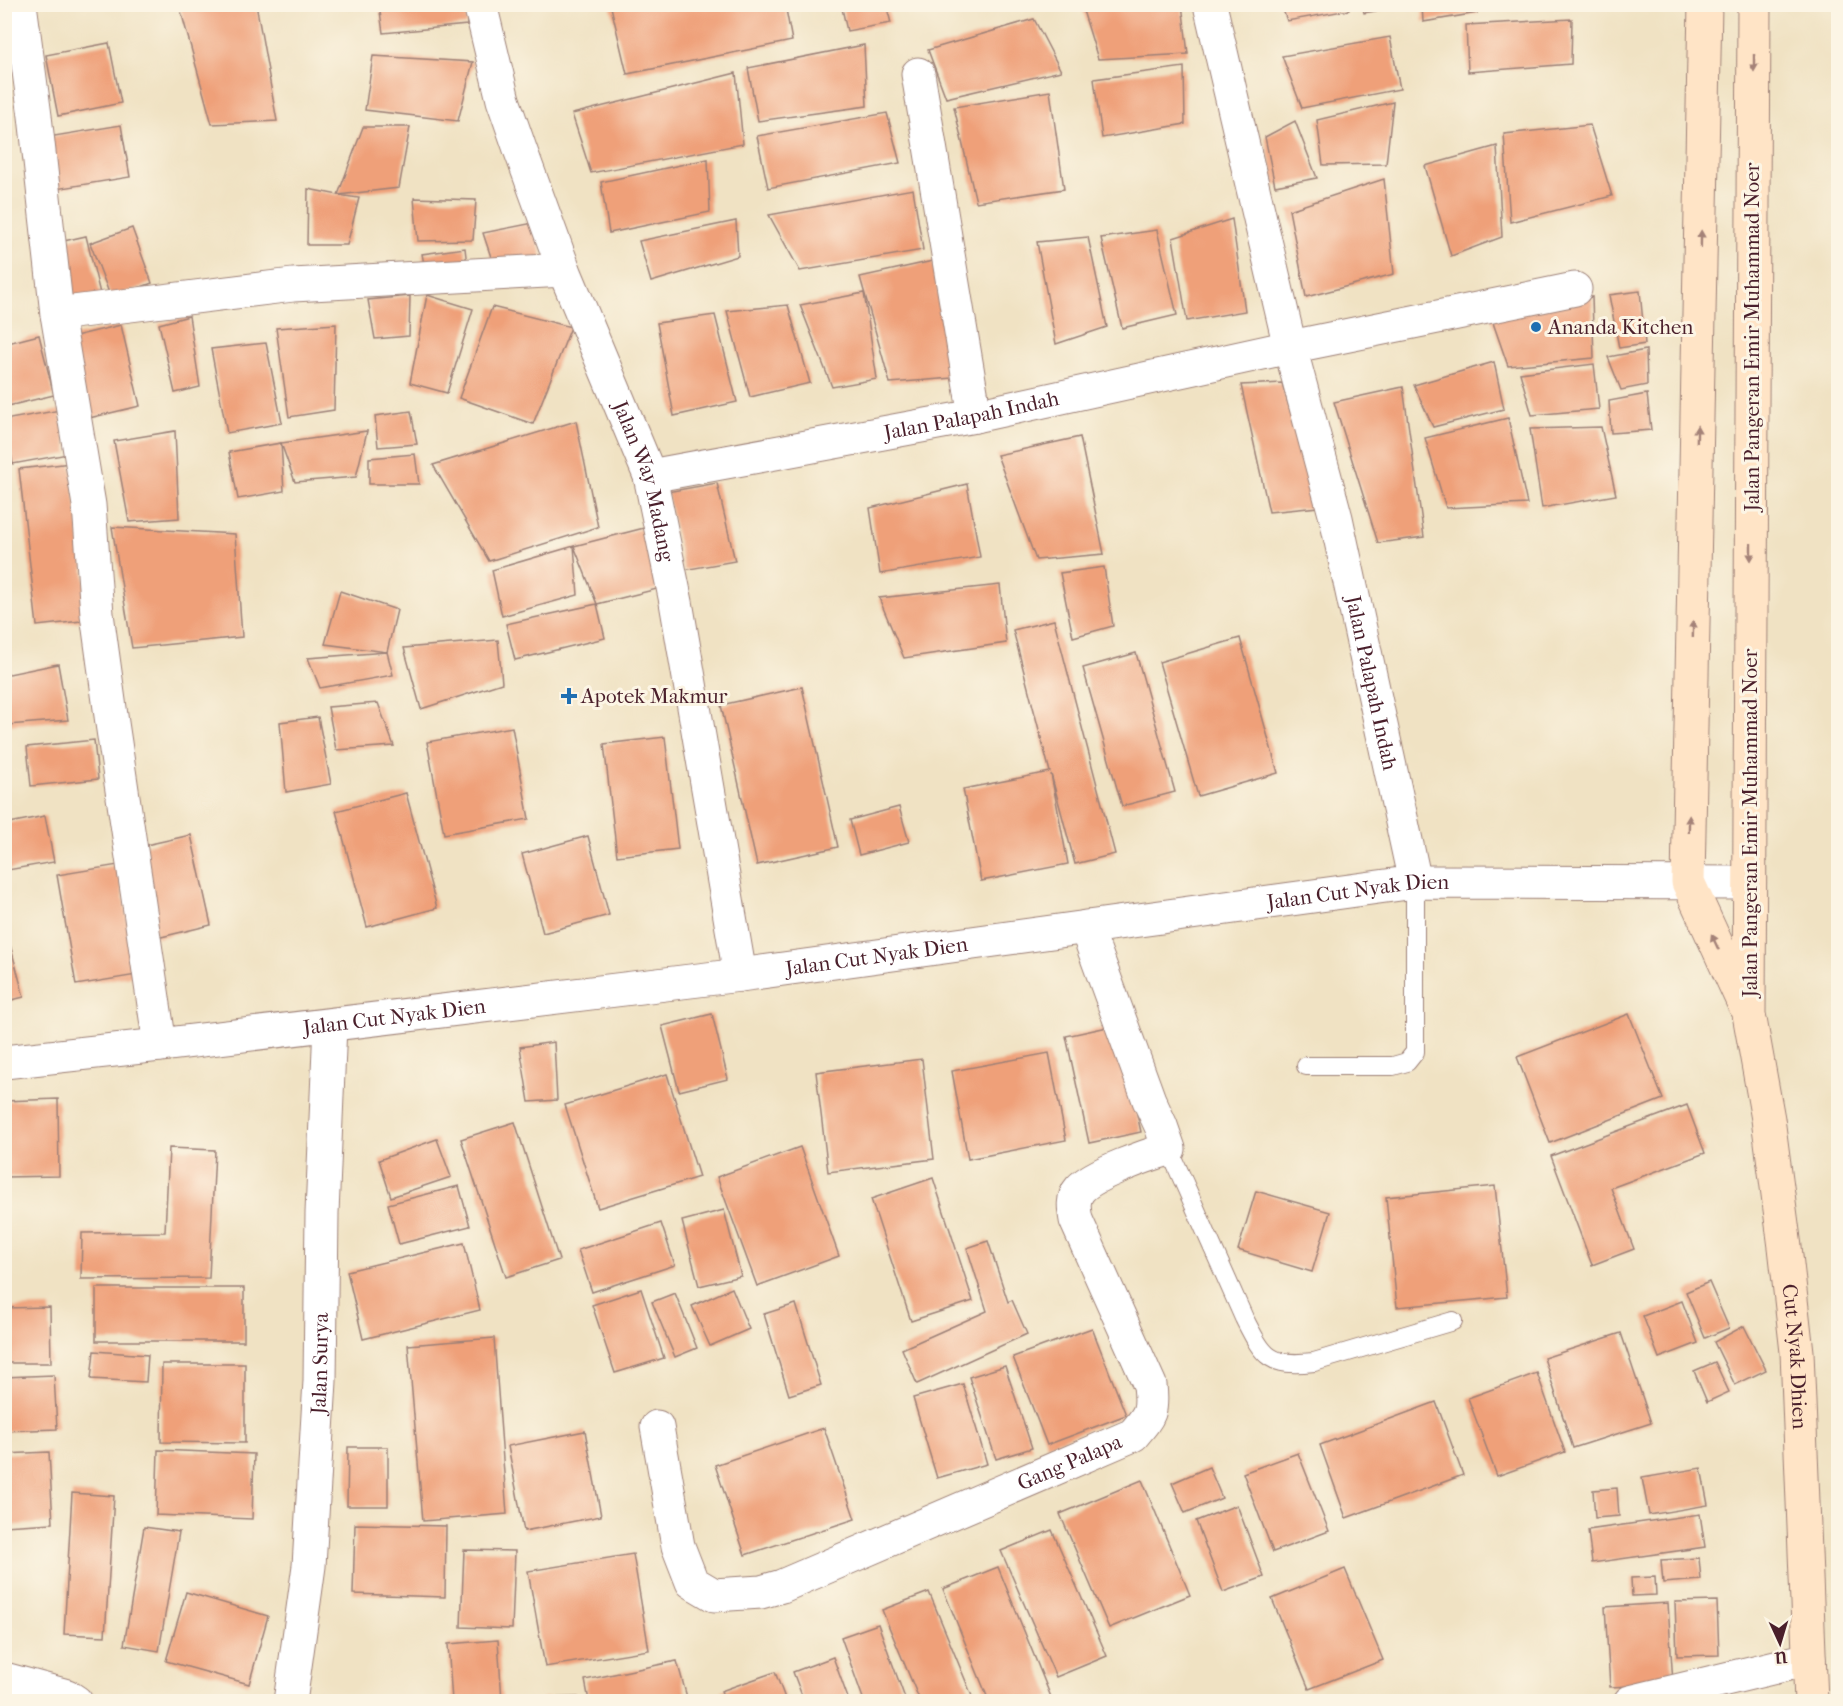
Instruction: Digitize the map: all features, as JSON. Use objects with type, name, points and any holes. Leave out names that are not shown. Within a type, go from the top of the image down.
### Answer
[{"type":"main road","name":"Jalan Pangeran Emir Muhammad Noer","points":[[1706,4],[1688,882],[1749,1014]]},
{"type":"main road","name":"Jalan Pangeran Emir Muhammad Noer","points":[[1749,1014],[1754,4]]},
{"type":"main road","points":[[1703,131],[1753,133]]},
{"type":"main road","name":"Cut Nyak Dhien","points":[[1749,1014],[1768,1119],[1797,1352],[1811,1701]]},
{"type":"street","points":[[20,4],[57,314],[89,505],[97,614],[111,723],[160,1045]]},
{"type":"street","name":"Jalan Way Madang","points":[[480,4],[503,100],[564,270],[650,476],[676,602],[740,975]]},
{"type":"street","name":"Jalan Palapah Indah","points":[[1211,9],[1290,347],[1336,518],[1415,882]]},
{"type":"street","points":[[918,74],[975,416]]},
{"type":"street","points":[[57,314],[293,285],[564,270]]},
{"type":"street","name":"Jalan Palapah Indah","points":[[650,476],[975,416],[1290,347],[1575,289]]},
{"type":"street","name":"Jalan Cut Nyak Dien","points":[[4,1062],[740,975],[1415,882],[1749,883]]},
{"type":"street","points":[[1086,927],[1169,1149]]},
{"type":"street","name":"Jalan Surya","points":[[290,1701],[309,1566],[320,1381],[322,1213],[330,1024]]},
{"type":"street","name":"Gang Palapa","points":[[657,1427],[678,1546],[692,1582],[714,1594],[761,1592],[782,1586],[1133,1435],[1146,1420],[1152,1405],[1150,1385],[1076,1220],[1074,1203],[1078,1190],[1089,1180],[1169,1149]]},
{"type":"street","points":[[1630,1701],[1809,1659]]},
{"type":"street","points":[[4,1678],[67,1696],[76,1701]]},
{"type":"lane","points":[[1306,1066],[1393,1066],[1407,1062],[1415,1052],[1415,882]]},
{"type":"lane","points":[[1169,1149],[1257,1344],[1279,1363],[1314,1362],[1453,1321]]},
{"type":"building","points":[[179,4],[256,4],[277,121],[212,124]]},
{"type":"building","points":[[379,4],[466,4],[467,25],[383,33]]},
{"type":"building","points":[[642,4],[785,4],[792,41],[627,74],[611,7]]},
{"type":"building","points":[[841,4],[886,4],[891,23],[847,31]]},
{"type":"building","points":[[1081,4],[1182,4],[1188,54],[1098,59]]},
{"type":"building","points":[[1281,4],[1348,4],[1349,10],[1287,21]]},
{"type":"building","points":[[1362,4],[1399,4],[1400,7],[1364,13]]},
{"type":"building","points":[[1422,4],[1477,4],[1477,13],[1423,22]]},
{"type":"building","points":[[1493,4],[1573,4],[1574,6],[1494,10]]},
{"type":"building","points":[[1034,19],[1061,71],[946,98],[928,50]]},
{"type":"building","points":[[1572,19],[1571,64],[1468,72],[1466,25]]},
{"type":"building","points":[[1390,37],[1400,89],[1302,108],[1282,56]]},
{"type":"building","points":[[109,43],[121,103],[58,116],[46,55]]},
{"type":"building","points":[[864,45],[867,106],[758,121],[748,68]]},
{"type":"building","points":[[373,56],[473,62],[458,121],[365,110]]},
{"type":"building","points":[[1184,67],[1185,124],[1102,138],[1094,79]]},
{"type":"building","points":[[736,73],[743,144],[591,173],[572,114]]},
{"type":"building","points":[[1050,91],[1064,189],[976,202],[954,107]]},
{"type":"building","points":[[4,102],[12,138],[4,140]]},
{"type":"building","points":[[1393,102],[1386,164],[1323,165],[1317,120]]},
{"type":"building","points":[[887,113],[900,163],[768,188],[757,136]]},
{"type":"building","points":[[1295,121],[1317,178],[1275,186],[1265,137]]},
{"type":"building","points":[[121,125],[130,177],[56,189],[48,137]]},
{"type":"building","points":[[1590,125],[1612,196],[1510,222],[1504,134]]},
{"type":"building","points":[[363,127],[410,127],[399,188],[338,195]]},
{"type":"building","points":[[1497,146],[1502,237],[1451,256],[1425,166]]},
{"type":"building","points":[[708,159],[710,212],[609,233],[601,182]]},
{"type":"building","points":[[1384,179],[1394,274],[1306,297],[1289,210]]},
{"type":"building","points":[[308,189],[359,198],[347,245],[307,245]]},
{"type":"building","points":[[913,189],[923,250],[800,271],[769,215]]},
{"type":"building","points":[[414,198],[476,200],[473,240],[418,241]]},
{"type":"building","points":[[1232,219],[1245,311],[1187,321],[1173,238]]},
{"type":"building","points":[[736,221],[738,256],[651,282],[639,241]]},
{"type":"building","points":[[533,223],[542,257],[493,263],[483,233]]},
{"type":"building","points":[[132,228],[152,283],[111,298],[90,243]]},
{"type":"building","points":[[1157,230],[1177,315],[1122,328],[1101,238]]},
{"type":"building","points":[[86,236],[102,302],[71,309],[55,243]]},
{"type":"building","points":[[1088,237],[1107,327],[1056,344],[1037,242]]},
{"type":"building","points":[[465,248],[467,265],[425,269],[422,254]]},
{"type":"building","points":[[933,261],[953,378],[890,383],[860,277]]},
{"type":"building","points":[[1640,291],[1645,344],[1619,348],[1609,295]]},
{"type":"building","points":[[864,293],[877,379],[832,387],[800,305]]},
{"type":"building","points":[[427,295],[473,309],[447,393],[410,383]]},
{"type":"building","points":[[410,296],[409,336],[375,339],[368,300]]},
{"type":"building","points":[[1592,297],[1594,358],[1508,366],[1490,314]]},
{"type":"building","points":[[788,305],[810,383],[750,397],[727,311]]},
{"type":"building","points":[[492,307],[571,327],[533,424],[459,398]]},
{"type":"building","points":[[715,315],[737,402],[674,416],[657,323]]},
{"type":"building","points":[[189,316],[200,387],[175,393],[159,324]]},
{"type":"building","points":[[336,324],[334,410],[289,417],[276,328]]},
{"type":"building","points":[[121,325],[140,406],[89,418],[71,337]]},
{"type":"building","points":[[39,335],[54,395],[4,407],[4,344]]},
{"type":"building","points":[[266,343],[282,423],[227,433],[211,349]]},
{"type":"building","points":[[1646,350],[1647,385],[1621,390],[1608,357]]},
{"type":"building","points":[[1494,362],[1504,409],[1433,427],[1414,385]]},
{"type":"building","points":[[1594,364],[1599,409],[1532,415],[1520,373]]},
{"type":"building","points":[[1282,383],[1318,507],[1269,512],[1241,385]]},
{"type":"building","points":[[1403,387],[1424,537],[1378,543],[1334,402]]},
{"type":"building","points":[[1647,394],[1651,430],[1611,433],[1609,401]]},
{"type":"building","points":[[60,410],[68,454],[13,464],[4,420]]},
{"type":"building","points":[[411,411],[417,444],[378,447],[375,416]]},
{"type":"building","points":[[1508,418],[1527,504],[1446,508],[1425,438]]},
{"type":"building","points":[[576,421],[598,527],[489,561],[433,465]]},
{"type":"building","points":[[1601,427],[1616,495],[1542,508],[1530,429]]},
{"type":"building","points":[[175,431],[179,518],[129,522],[114,441]]},
{"type":"building","points":[[367,431],[356,477],[295,482],[281,443]]},
{"type":"building","points":[[1080,437],[1104,554],[1036,560],[997,455]]},
{"type":"building","points":[[281,443],[284,491],[238,499],[229,452]]},
{"type":"building","points":[[415,454],[419,484],[369,484],[369,458]]},
{"type":"building","points":[[71,463],[90,620],[37,626],[19,469]]},
{"type":"building","points":[[717,483],[735,561],[684,570],[667,492]]},
{"type":"building","points":[[967,484],[980,557],[880,574],[870,508]]},
{"type":"building","points":[[112,527],[235,534],[242,637],[132,648]]},
{"type":"building","points":[[648,527],[657,589],[597,604],[574,546]]},
{"type":"building","points":[[574,546],[578,595],[502,616],[492,570]]},
{"type":"building","points":[[1104,567],[1113,626],[1073,637],[1060,573]]},
{"type":"building","points":[[1000,585],[1006,643],[904,658],[879,598]]},
{"type":"building","points":[[340,591],[397,610],[387,652],[325,644]]},
{"type":"building","points":[[597,604],[605,638],[515,660],[506,624]]},
{"type":"building","points":[[1054,620],[1115,854],[1075,864],[1051,774],[1068,864],[981,881],[963,789],[1050,772],[1013,630]]},
{"type":"building","points":[[1240,638],[1278,773],[1198,796],[1159,662]]},
{"type":"building","points":[[498,640],[502,683],[421,709],[404,648]]},
{"type":"building","points":[[387,652],[393,675],[320,688],[308,658]]},
{"type":"building","points":[[1136,653],[1175,792],[1122,806],[1083,668]]},
{"type":"building","points":[[58,664],[68,720],[8,725],[4,717],[4,675]]},
{"type":"building","points":[[802,687],[838,847],[757,865],[721,705]]},
{"type":"building","points":[[378,703],[394,746],[336,750],[328,707]]},
{"type":"building","points":[[318,717],[331,784],[286,792],[280,722]]},
{"type":"building","points":[[512,727],[529,819],[444,834],[427,742]]},
{"type":"building","points":[[665,737],[678,849],[617,856],[604,744]]},
{"type":"building","points":[[94,740],[98,779],[31,786],[27,747]]},
{"type":"building","points":[[406,793],[437,908],[367,927],[336,811]]},
{"type":"building","points":[[899,807],[909,842],[859,855],[850,820]]},
{"type":"building","points":[[45,816],[54,862],[8,870],[4,853],[4,824]]},
{"type":"building","points":[[191,835],[211,925],[157,938],[137,847]]},
{"type":"building","points":[[588,836],[609,915],[543,933],[522,854]]},
{"type":"building","points":[[118,865],[137,975],[76,985],[57,875]]},
{"type":"building","points":[[4,922],[24,997],[4,1002]]},
{"type":"building","points":[[712,1014],[728,1079],[679,1091],[662,1026]]},
{"type":"building","points":[[1629,1014],[1663,1099],[1550,1143],[1517,1057]]},
{"type":"building","points":[[1117,1025],[1141,1132],[1089,1143],[1066,1036]]},
{"type":"building","points":[[554,1042],[557,1100],[529,1102],[520,1047]]},
{"type":"building","points":[[1049,1053],[1066,1140],[968,1159],[952,1071]]},
{"type":"building","points":[[922,1059],[934,1159],[828,1172],[816,1072]]},
{"type":"building","points":[[667,1074],[699,1177],[598,1208],[565,1105]]},
{"type":"building","points":[[58,1099],[59,1176],[4,1177],[4,1101]]},
{"type":"building","points":[[1687,1105],[1705,1153],[1611,1188],[1634,1249],[1592,1265],[1551,1156]]},
{"type":"building","points":[[515,1122],[559,1260],[506,1277],[461,1139]]},
{"type":"building","points":[[437,1139],[451,1177],[391,1197],[379,1160]]},
{"type":"building","points":[[800,1147],[839,1256],[757,1286],[717,1177]]},
{"type":"building","points":[[169,1148],[215,1150],[209,1278],[81,1279],[82,1233],[165,1232]]},
{"type":"building","points":[[933,1178],[973,1301],[911,1321],[871,1199]]},
{"type":"building","points":[[459,1186],[470,1226],[399,1244],[388,1204]]},
{"type":"building","points":[[1495,1186],[1507,1297],[1397,1307],[1386,1197]]},
{"type":"building","points":[[1256,1191],[1330,1212],[1312,1272],[1238,1250]]},
{"type":"building","points":[[724,1210],[741,1276],[699,1286],[682,1221]]},
{"type":"building","points":[[661,1223],[675,1265],[592,1292],[578,1250]]},
{"type":"building","points":[[988,1241],[1008,1302],[1012,1300],[1027,1334],[917,1384],[902,1349],[987,1311],[967,1248]]},
{"type":"building","points":[[464,1243],[480,1310],[363,1339],[347,1271]]},
{"type":"building","points":[[1709,1282],[1729,1328],[1705,1338],[1686,1292]]},
{"type":"building","points":[[96,1288],[244,1288],[244,1341],[96,1341]]},
{"type":"building","points":[[732,1288],[749,1329],[710,1346],[692,1306]]},
{"type":"building","points":[[641,1289],[664,1358],[615,1373],[592,1305]]},
{"type":"building","points":[[675,1293],[697,1348],[675,1357],[652,1302]]},
{"type":"building","points":[[1682,1301],[1698,1343],[1659,1358],[1643,1316]]},
{"type":"building","points":[[796,1304],[821,1385],[789,1395],[764,1314]]},
{"type":"building","points":[[50,1307],[51,1363],[4,1363],[4,1308]]},
{"type":"building","points":[[1744,1326],[1766,1370],[1735,1385],[1714,1342]]},
{"type":"building","points":[[1092,1328],[1126,1415],[1047,1445],[1013,1357]]},
{"type":"building","points":[[1621,1333],[1651,1423],[1573,1448],[1544,1358]]},
{"type":"building","points":[[494,1338],[507,1514],[423,1521],[408,1345]]},
{"type":"building","points":[[94,1351],[148,1355],[146,1382],[91,1379]]},
{"type":"building","points":[[1715,1362],[1729,1392],[1707,1402],[1694,1371]]},
{"type":"building","points":[[162,1364],[245,1364],[245,1443],[161,1442]]},
{"type":"building","points":[[1005,1366],[1032,1448],[996,1459],[969,1377]]},
{"type":"building","points":[[1537,1373],[1565,1452],[1497,1476],[1468,1398]]},
{"type":"building","points":[[54,1375],[57,1429],[4,1431],[4,1377]]},
{"type":"building","points":[[963,1384],[987,1464],[937,1478],[913,1398]]},
{"type":"building","points":[[1436,1402],[1463,1475],[1346,1518],[1320,1445]]},
{"type":"building","points":[[824,1428],[855,1519],[745,1555],[715,1465]]},
{"type":"building","points":[[585,1431],[601,1516],[524,1531],[508,1446]]},
{"type":"building","points":[[348,1447],[388,1447],[388,1506],[347,1506]]},
{"type":"building","points":[[158,1450],[254,1454],[252,1519],[156,1515]]},
{"type":"building","points":[[49,1452],[53,1523],[4,1526],[4,1454]]},
{"type":"building","points":[[1298,1453],[1329,1531],[1273,1552],[1243,1473]]},
{"type":"building","points":[[1209,1467],[1222,1498],[1185,1513],[1172,1483]]},
{"type":"building","points":[[1701,1468],[1708,1505],[1649,1515],[1642,1478]]},
{"type":"building","points":[[1142,1480],[1190,1595],[1109,1628],[1060,1514]]},
{"type":"building","points":[[1617,1488],[1619,1516],[1595,1518],[1593,1490]]},
{"type":"building","points":[[72,1493],[114,1496],[105,1636],[64,1634]]},
{"type":"building","points":[[1237,1505],[1264,1577],[1223,1592],[1196,1521]]},
{"type":"building","points":[[1700,1514],[1705,1547],[1592,1563],[1588,1530]]},
{"type":"building","points":[[355,1524],[446,1526],[445,1597],[353,1594]]},
{"type":"building","points":[[144,1527],[179,1532],[159,1651],[124,1645]]},
{"type":"building","points":[[1052,1530],[1107,1656],[1056,1677],[1001,1551]]},
{"type":"building","points":[[464,1550],[515,1551],[512,1629],[461,1627]]},
{"type":"building","points":[[633,1554],[649,1650],[545,1667],[528,1571]]},
{"type":"building","points":[[1699,1558],[1701,1580],[1663,1583],[1661,1560]]},
{"type":"building","points":[[998,1567],[1051,1697],[1039,1701],[989,1701],[943,1589]]},
{"type":"building","points":[[1345,1569],[1383,1660],[1309,1689],[1272,1599]]},
{"type":"building","points":[[1655,1577],[1656,1595],[1632,1596],[1631,1578]]},
{"type":"building","points":[[186,1592],[268,1616],[249,1684],[166,1661]]},
{"type":"building","points":[[929,1592],[974,1701],[920,1701],[882,1610]]},
{"type":"building","points":[[1717,1601],[1719,1655],[1677,1656],[1675,1602]]},
{"type":"building","points":[[1668,1603],[1673,1684],[1610,1687],[1605,1607]]},
{"type":"building","points":[[878,1624],[906,1701],[864,1701],[841,1637]]},
{"type":"building","points":[[498,1640],[502,1701],[452,1701],[448,1644]]},
{"type":"building","points":[[833,1657],[849,1701],[804,1701],[793,1672]]},
{"type":"building","points":[[677,1661],[688,1701],[589,1701],[585,1680]]},
{"type":"building","points":[[775,1672],[786,1701],[725,1701],[721,1691]]},
{"type":"building","points":[[578,1697],[579,1701],[543,1701],[543,1698]]},
{"type":"place","name":"Ananda Kitchen","points":[[1536,327]]},
{"type":"place","name":"Apotek Makmur","points":[[569,696]]}]
